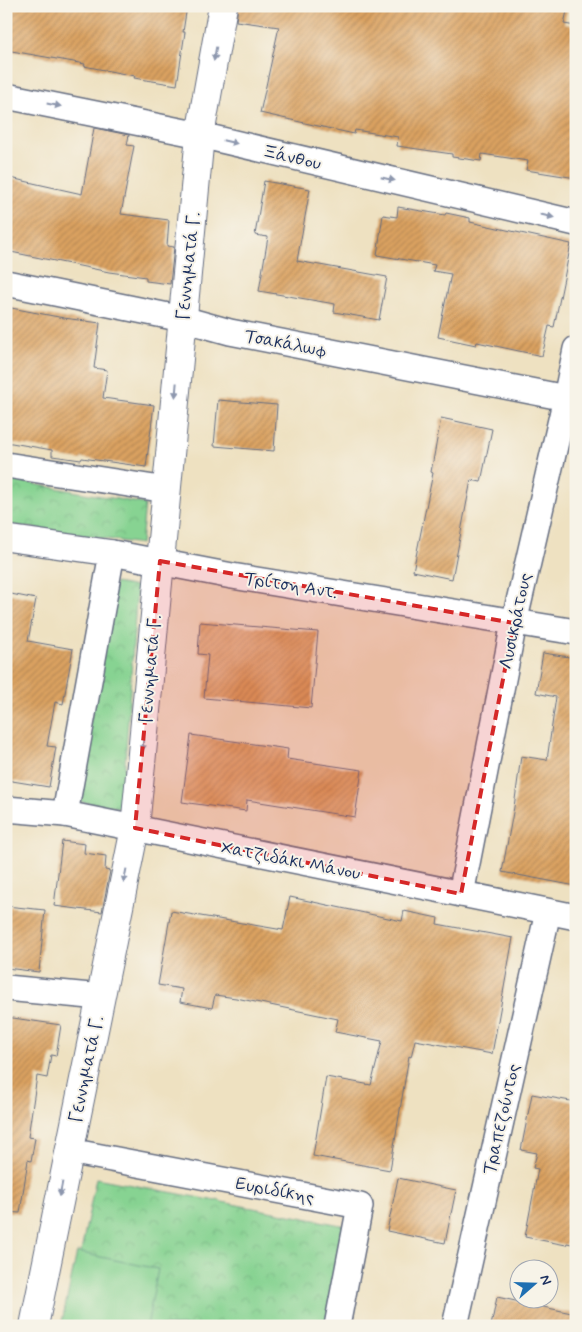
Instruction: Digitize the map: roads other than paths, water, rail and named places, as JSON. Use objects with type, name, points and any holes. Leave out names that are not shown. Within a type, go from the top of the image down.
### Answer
[{"type":"street","name":"Γεννηματά Γ.","points":[[34,1326],[135,828],[200,135],[223,6]]},
{"type":"street","name":"Ξάνθου","points":[[6,96],[200,135],[576,223]]},
{"type":"street","name":"Τσακάλωφ","points":[[6,282],[183,319],[230,332],[566,398]]},
{"type":"street","name":"Λυσικράτους","points":[[461,894],[514,622],[576,349]]},
{"type":"street","points":[[6,464],[167,490]]},
{"type":"street","name":"Τρίτση Αντ.","points":[[6,538],[112,553],[232,576],[576,632]]},
{"type":"street","points":[[65,814],[112,553]]},
{"type":"street","name":"Χατζιδάκι Μάνου","points":[[6,808],[65,814],[576,917]]},
{"type":"street","name":"Τραπεζούντος","points":[[455,1326],[548,912]]},
{"type":"street","points":[[6,988],[101,997]]},
{"type":"street","name":"Ευριδίκης","points":[[69,1151],[360,1206],[337,1326]]}]
